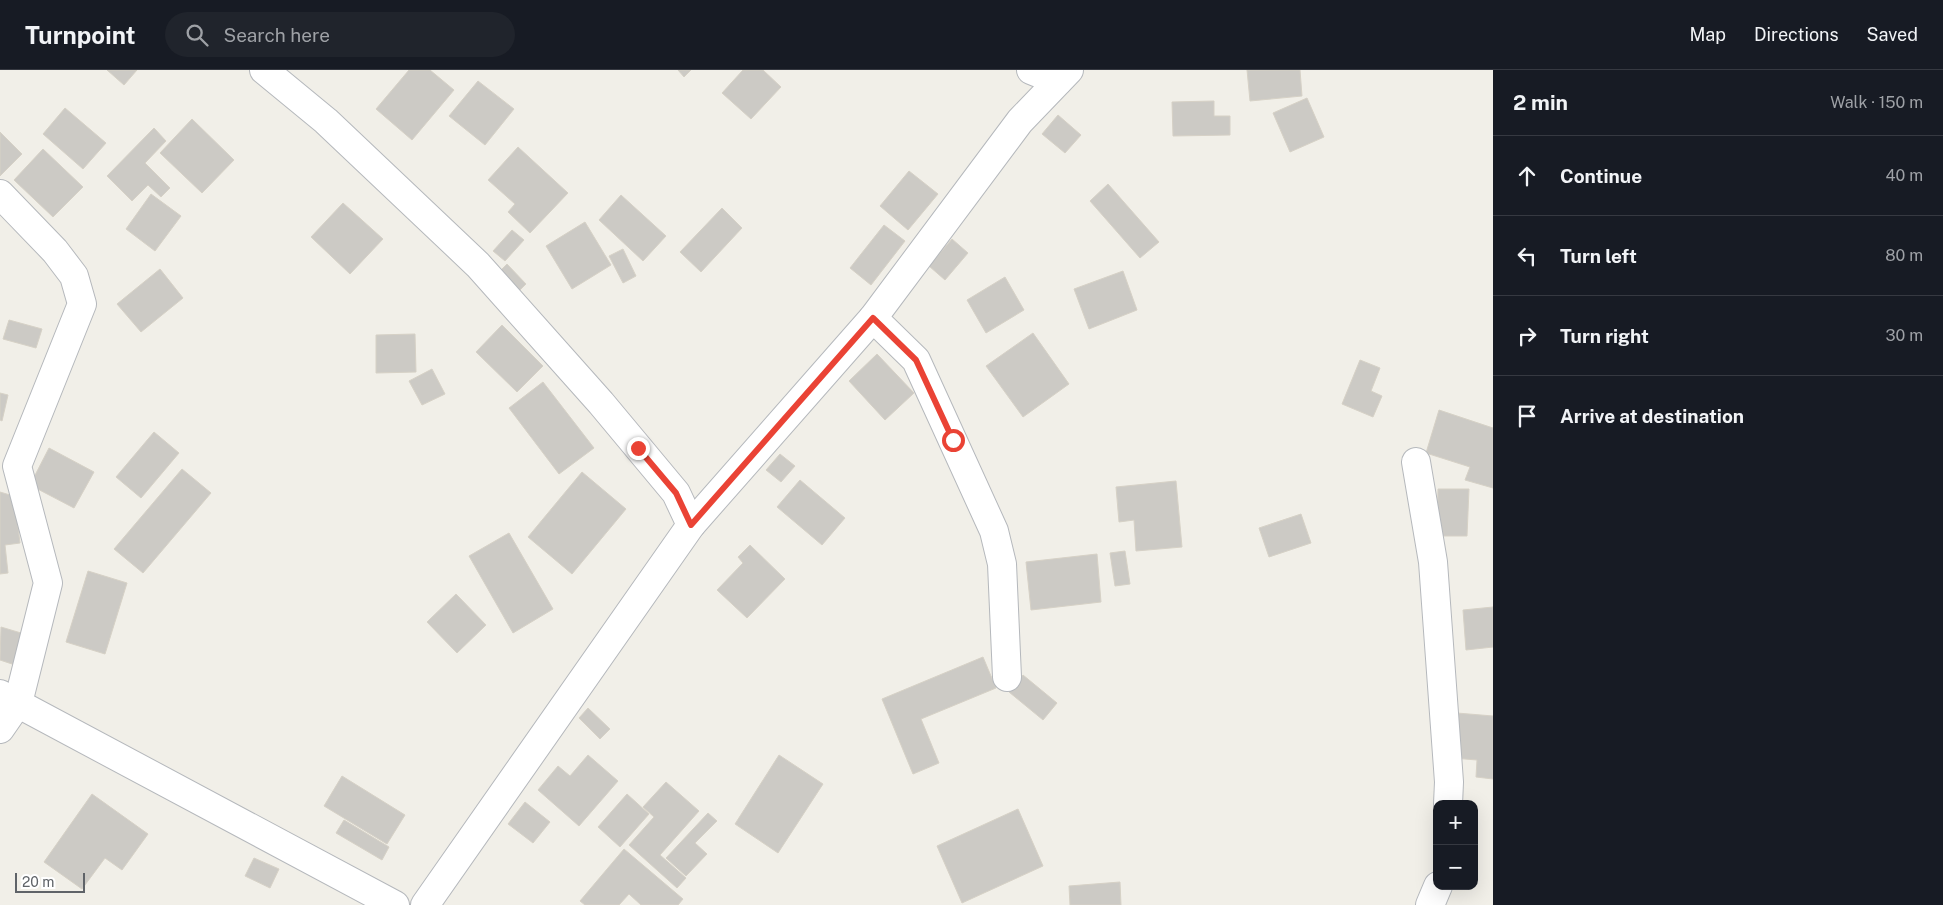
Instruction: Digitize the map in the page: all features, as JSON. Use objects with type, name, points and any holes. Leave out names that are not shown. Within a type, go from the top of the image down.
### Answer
[{"type":"street","points":[[264,70],[326,121],[478,265],[601,403],[676,493],[691,525]]},
{"type":"street","points":[[1031,70],[1064,75]]},
{"type":"street","points":[[426,905],[691,525],[873,318],[1020,121],[1064,75]]},
{"type":"street","points":[[0,194],[55,251],[74,276],[82,304],[17,466],[48,583],[0,729]]},
{"type":"street","points":[[873,318],[916,360],[994,531],[1002,564],[1007,677]]},
{"type":"street","points":[[1416,462],[1433,562],[1449,782],[1448,800]]},
{"type":"street","points":[[9,698],[395,905]]},
{"type":"street","points":[[1430,905],[1436,890]]},
{"type":"building","points":[[107,70],[137,70],[124,85]]},
{"type":"building","points":[[409,70],[430,70],[454,90],[412,140],[376,109]]},
{"type":"building","points":[[678,70],[691,70],[684,77]]},
{"type":"building","points":[[743,70],[763,70],[781,87],[751,119],[722,93]]},
{"type":"building","points":[[1247,70],[1300,70],[1302,96],[1250,101]]},
{"type":"building","points":[[478,81],[514,109],[485,145],[449,116]]},
{"type":"building","points":[[1307,98],[1324,137],[1290,152],[1273,113]]},
{"type":"building","points":[[1214,101],[1214,116],[1230,116],[1230,135],[1173,136],[1172,102]]},
{"type":"building","points":[[65,108],[106,143],[83,169],[43,134]]},
{"type":"building","points":[[1058,115],[1081,135],[1065,153],[1042,134]]},
{"type":"building","points":[[192,119],[234,160],[202,193],[160,153]]},
{"type":"building","points":[[154,128],[166,141],[145,163],[170,188],[161,197],[148,185],[132,201],[107,176]]},
{"type":"building","points":[[0,132],[22,154],[0,176]]},
{"type":"building","points":[[518,147],[568,193],[530,233],[508,212],[515,204],[488,180]]},
{"type":"building","points":[[43,149],[83,187],[53,217],[14,180]]},
{"type":"building","points":[[909,171],[938,194],[908,230],[880,206]]},
{"type":"building","points":[[1108,184],[1159,242],[1140,258],[1090,201]]},
{"type":"building","points":[[151,194],[181,216],[155,251],[126,229]]},
{"type":"building","points":[[621,195],[666,236],[643,261],[599,220]]},
{"type":"building","points":[[343,203],[383,239],[350,274],[311,237]]},
{"type":"building","points":[[722,208],[742,228],[701,272],[680,252]]},
{"type":"building","points":[[585,222],[611,265],[572,289],[546,246]]},
{"type":"building","points":[[884,225],[905,241],[871,285],[850,268]]},
{"type":"building","points":[[512,230],[524,240],[505,261],[493,251]]},
{"type":"building","points":[[952,239],[968,253],[945,280],[929,266]]},
{"type":"building","points":[[623,249],[636,276],[623,283],[609,256]]},
{"type":"building","points":[[507,264],[526,284],[517,293],[498,273]]},
{"type":"building","points":[[160,269],[183,298],[141,332],[117,304]]},
{"type":"building","points":[[1123,271],[1137,310],[1089,329],[1074,289]]},
{"type":"building","points":[[1005,277],[1024,310],[986,333],[967,300]]},
{"type":"building","points":[[9,320],[42,329],[36,348],[3,339]]},
{"type":"building","points":[[502,325],[543,366],[517,392],[476,352]]},
{"type":"building","points":[[1033,333],[1069,384],[1023,417],[986,366]]},
{"type":"building","points":[[415,334],[416,372],[376,373],[376,335]]},
{"type":"building","points":[[877,354],[914,393],[885,420],[849,381]]},
{"type":"building","points":[[1360,360],[1380,368],[1371,391],[1382,396],[1373,417],[1342,404]]},
{"type":"building","points":[[432,369],[445,394],[422,405],[409,381]]},
{"type":"building","points":[[543,382],[594,448],[559,474],[509,408]]},
{"type":"building","points":[[0,393],[8,395],[2,421],[0,420]]},
{"type":"building","points":[[1439,410],[1493,428],[1493,488],[1465,480],[1470,467],[1426,453]]},
{"type":"building","points":[[154,432],[179,453],[141,498],[116,477]]},
{"type":"building","points":[[49,448],[94,472],[74,508],[30,485]]},
{"type":"building","points":[[780,454],[795,466],[781,482],[766,470]]},
{"type":"building","points":[[182,469],[211,493],[143,573],[114,549]]},
{"type":"building","points":[[582,472],[626,509],[572,574],[528,537]]},
{"type":"building","points":[[800,480],[845,518],[822,545],[777,507]]},
{"type":"building","points":[[1176,481],[1182,547],[1136,551],[1134,520],[1119,522],[1116,487]]},
{"type":"building","points":[[1438,489],[1469,489],[1467,536],[1437,536]]},
{"type":"building","points":[[0,492],[20,498],[16,512],[20,543],[5,545],[8,573],[0,574]]},
{"type":"building","points":[[1301,514],[1311,543],[1269,557],[1259,528]]},
{"type":"building","points":[[509,533],[553,609],[513,633],[469,556]]},
{"type":"building","points":[[750,545],[785,579],[747,618],[717,590],[743,563],[738,557]]},
{"type":"building","points":[[1125,551],[1130,584],[1115,586],[1110,553]]},
{"type":"building","points":[[1097,554],[1101,602],[1031,610],[1026,562]]},
{"type":"building","points":[[88,571],[127,583],[105,654],[66,642]]},
{"type":"building","points":[[456,594],[486,625],[457,653],[427,622]]},
{"type":"building","points":[[1493,607],[1493,647],[1466,650],[1463,610]]},
{"type":"building","points":[[1,627],[31,636],[21,667],[0,660]]},
{"type":"building","points":[[983,657],[996,688],[921,719],[939,763],[913,774],[882,699]]},
{"type":"building","points":[[1023,675],[1057,703],[1043,720],[1009,692]]},
{"type":"building","points":[[588,708],[610,729],[600,739],[579,718]]},
{"type":"building","points":[[1457,713],[1493,716],[1493,779],[1476,777],[1477,760],[1453,758]]},
{"type":"building","points":[[588,755],[618,781],[579,826],[538,790],[558,766],[570,776]]},
{"type":"building","points":[[779,755],[823,784],[778,853],[735,824]]},
{"type":"building","points":[[342,776],[405,815],[387,844],[324,806]]},
{"type":"building","points":[[666,782],[699,811],[660,855],[686,878],[677,888],[629,845],[654,817],[643,807]]},
{"type":"building","points":[[92,794],[148,834],[122,870],[105,858],[82,889],[44,862]]},
{"type":"building","points":[[627,794],[649,814],[620,847],[598,827]]},
{"type":"building","points":[[525,802],[550,822],[533,843],[508,824]]},
{"type":"building","points":[[1018,809],[1043,866],[962,903],[937,846]]},
{"type":"building","points":[[708,813],[717,821],[695,843],[707,854],[686,876],[666,858]]},
{"type":"building","points":[[344,820],[389,847],[382,860],[336,833]]},
{"type":"building","points":[[624,849],[683,899],[678,905],[641,905],[629,894],[619,905],[585,905],[580,901]]},
{"type":"building","points":[[254,858],[279,869],[270,888],[245,876]]},
{"type":"building","points":[[1120,882],[1121,905],[1070,905],[1069,886]]},
{"type":"route","points":[[638,448],[676,493],[691,525],[873,318],[916,360],[953,440]]}]
